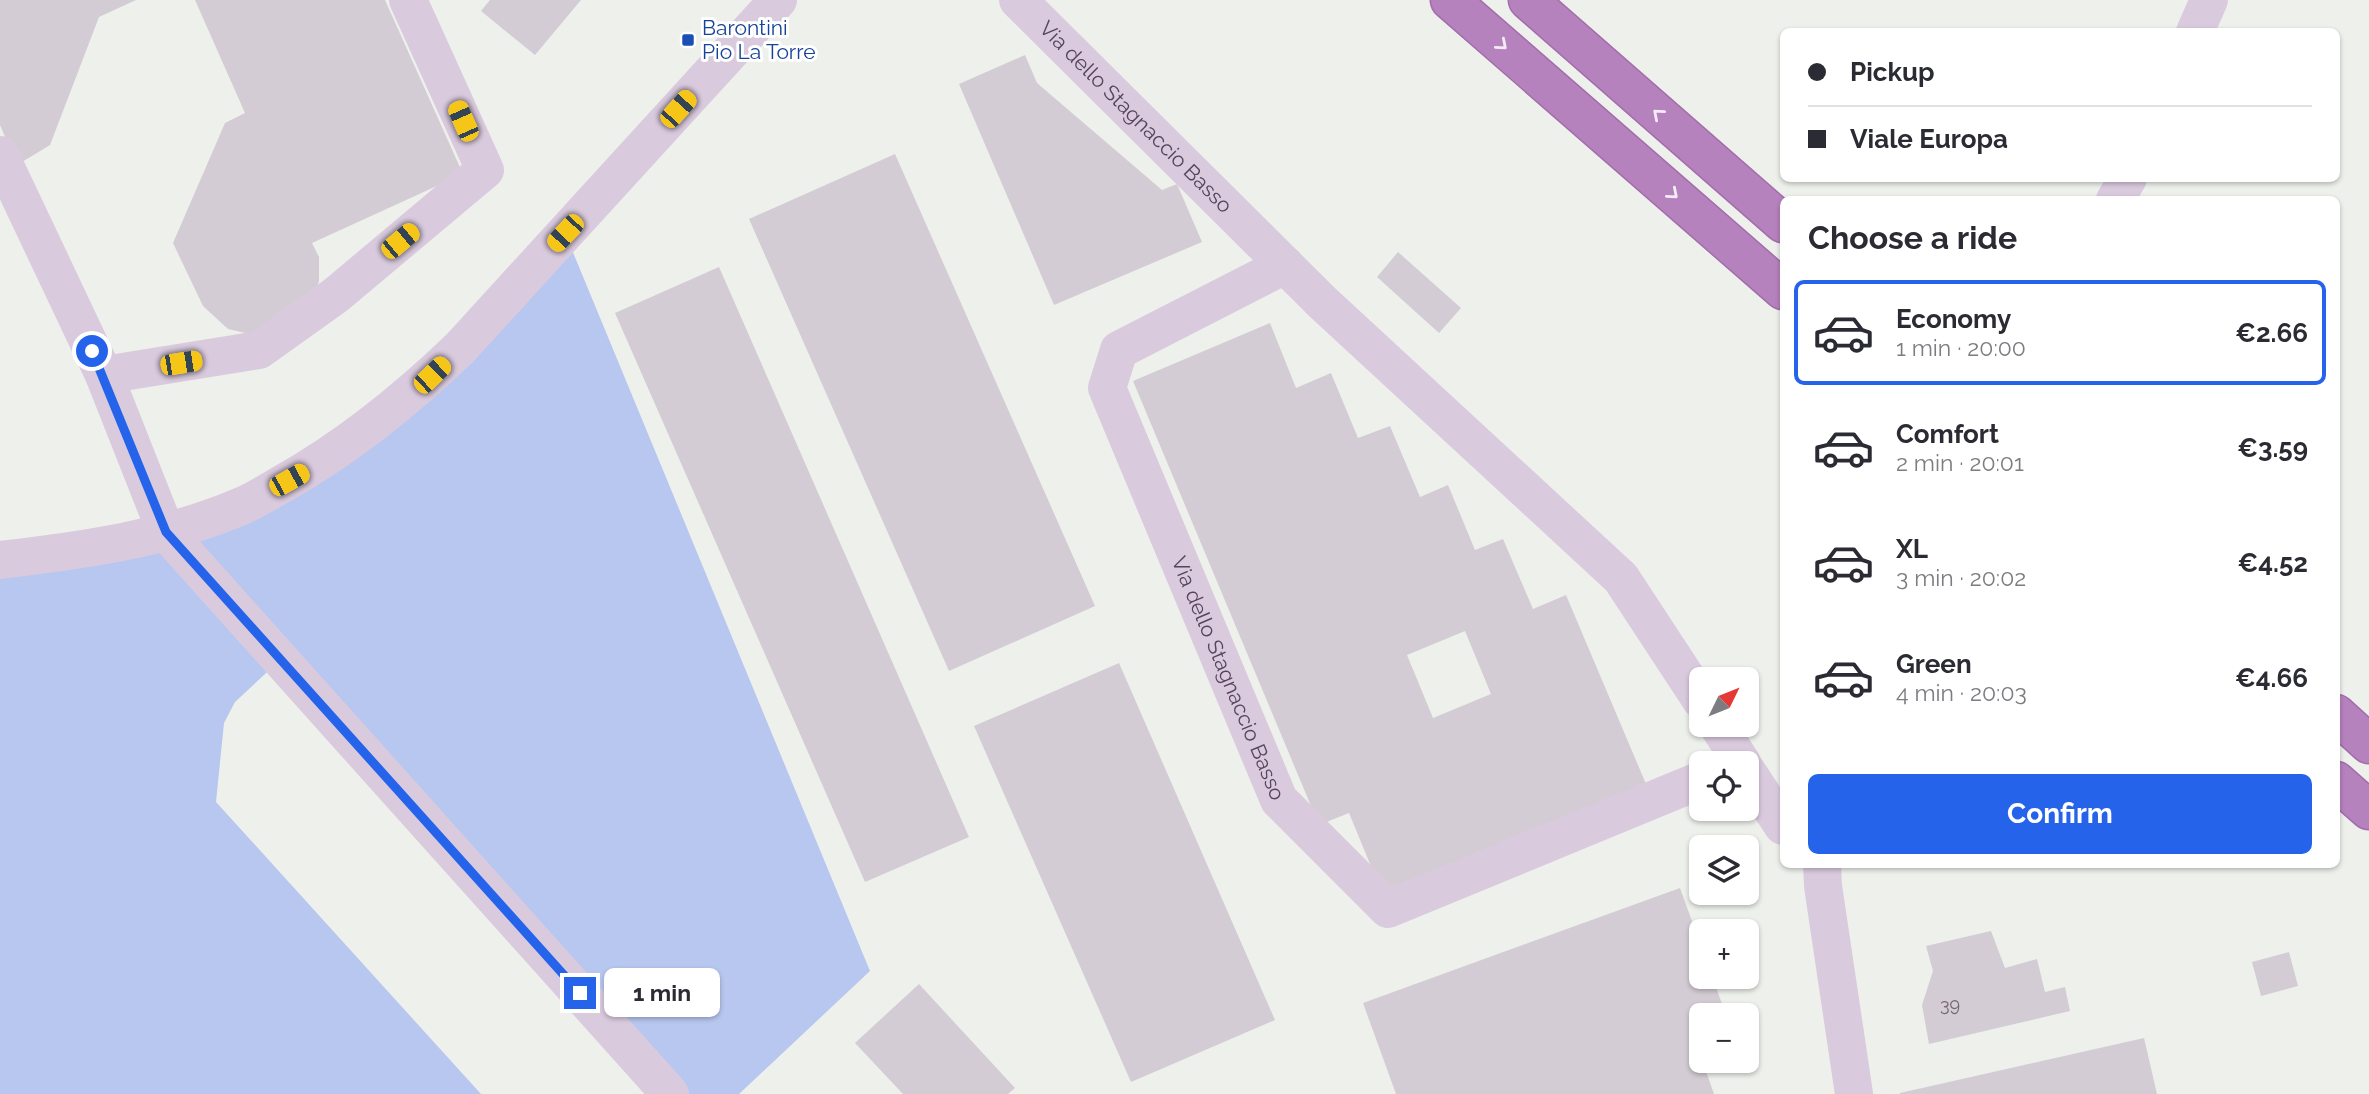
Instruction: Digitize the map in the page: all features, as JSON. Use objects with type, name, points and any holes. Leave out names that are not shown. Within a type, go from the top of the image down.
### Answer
[{"type":"highway","points":[[1450,0],[1780,287]]},
{"type":"highway","points":[[1528,0],[1780,220]]},
{"type":"highway","points":[[2340,718],[2369,744]]},
{"type":"highway","points":[[2340,785],[2369,810]]},
{"type":"street","points":[[104,375],[259,350],[336,295],[485,170],[408,0]]},
{"type":"street","points":[[0,560],[93,550],[166,532],[245,504],[311,468],[367,430],[432,375],[469,338],[778,0]]},
{"type":"street","name":"Via dello Stagnaccio Basso","points":[[1018,0],[1285,265],[1621,578],[1689,682]]},
{"type":"street","points":[[2197,28],[2209,0]]},
{"type":"street","points":[[0,155],[104,375],[166,532],[670,1094]]},
{"type":"street","name":"Via dello Stagnaccio Basso","points":[[1285,265],[1119,350],[1107,388],[1279,800],[1388,909],[1689,785]]},
{"type":"street","points":[[1759,790],[1780,821]]},
{"type":"street","points":[[1817,872],[1854,1094]]},
{"type":"shaded area","points":[[565,233],[870,971],[739,1094],[670,1094],[280,660],[235,702],[224,723],[216,802],[481,1094],[0,1094],[0,560],[92,550],[311,468]]},
{"type":"building","points":[[0,0],[136,0],[99,17],[50,145],[17,165],[0,125]]},
{"type":"building","points":[[195,0],[385,0],[463,174],[312,243],[319,257],[319,281],[310,307],[254,335],[228,329],[203,306],[173,243],[225,123],[245,113]]},
{"type":"building","points":[[490,0],[581,0],[535,55],[481,11]]},
{"type":"building","points":[[1025,55],[1037,83],[1162,190],[1177,184],[1202,242],[1054,305],[959,84]]},
{"type":"building","points":[[895,154],[1095,606],[949,671],[749,219]]},
{"type":"building","points":[[1398,252],[1461,308],[1439,333],[1377,277]]},
{"type":"building","points":[[719,267],[969,837],[865,882],[615,313]]},
{"type":"building","points":[[1270,323],[1296,388],[1331,373],[1358,438],[1390,426],[1420,497],[1448,485],[1475,550],[1503,539],[1533,609],[1566,595],[1646,784],[1382,893],[1349,813],[1319,825],[1133,381]],"holes":[[[1465,631],[1491,694],[1433,718],[1407,655]]]},
{"type":"building","points":[[1119,663],[1275,1020],[1131,1082],[974,726]]},
{"type":"building","points":[[1680,888],[1691,919],[1689,919],[1689,989],[1717,989],[1722,1003],[1689,1003],[1689,1073],[1707,1073],[1714,1094],[1396,1094],[1363,1003]]},
{"type":"building","points":[[1991,931],[2005,968],[2037,959],[2045,992],[2065,987],[2070,1011],[1929,1044],[1922,1005],[1933,971],[1926,946]]},
{"type":"building","points":[[2289,952],[2298,986],[2261,996],[2252,962]]},
{"type":"building","points":[[919,984],[1015,1088],[1008,1094],[903,1094],[855,1043]]},
{"type":"building","points":[[2144,1038],[2157,1094],[1900,1094],[1900,1093]]},
{"type":"place","name":"Barontini Pio La Torre","points":[[688,40]]},
{"type":"route","points":[[92,351],[166,532],[580,993]]}]
